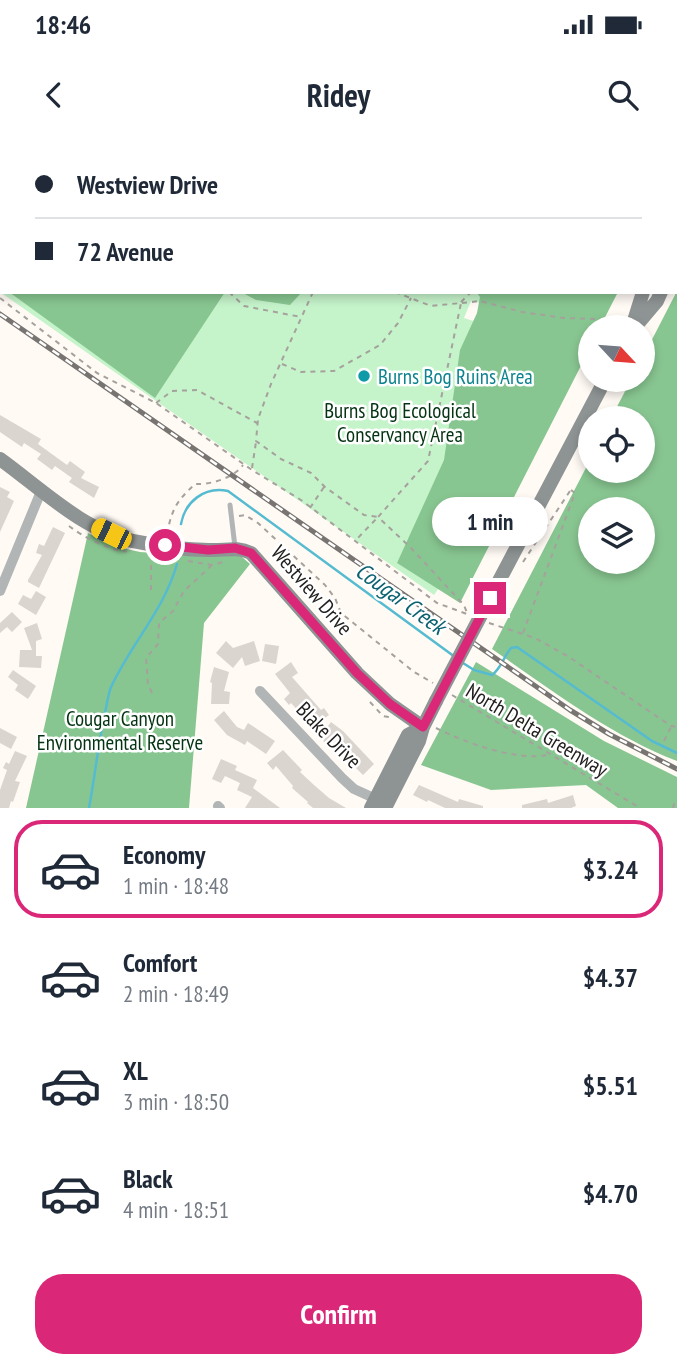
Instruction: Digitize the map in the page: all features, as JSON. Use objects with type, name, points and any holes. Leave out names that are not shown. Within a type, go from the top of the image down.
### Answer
[{"type":"main road","points":[[637,315],[642,294]]},
{"type":"main road","points":[[645,315],[661,294]]},
{"type":"main road","points":[[382,805],[429,727],[441,696],[490,598],[599,392]]},
{"type":"main road","points":[[0,459],[76,515],[102,530],[131,541],[232,554]]},
{"type":"main road","name":"Westview Drive","points":[[232,554],[251,553],[357,673],[390,704],[429,727]]},
{"type":"street","points":[[0,591],[42,489]]},
{"type":"street","name":"Blake Drive","points":[[260,691],[342,778],[354,789],[382,805]]},
{"type":"lane","points":[[230,505],[232,554]]},
{"type":"path","points":[[231,294],[244,306],[302,317]]},
{"type":"path","points":[[252,470],[257,423],[271,384],[312,294]]},
{"type":"path","points":[[400,294],[431,306],[480,301],[522,312],[578,318]]},
{"type":"path","points":[[356,540],[428,461],[461,303],[469,294]]},
{"type":"path","points":[[0,299],[97,373],[156,403],[356,540],[401,578],[438,603],[468,614],[464,605],[378,517],[364,514],[325,487],[311,473],[281,459],[256,441]]},
{"type":"path","points":[[281,363],[301,372],[334,371],[380,345],[398,323],[411,299]]},
{"type":"path","points":[[156,403],[172,391],[197,390],[257,423]]},
{"type":"path","points":[[167,534],[177,501],[195,484],[207,485],[235,474],[243,464]]},
{"type":"path","points":[[310,508],[325,487]]},
{"type":"path","points":[[522,562],[571,490],[575,491],[523,634]]},
{"type":"path","name":"North Delta Greenway","points":[[231,517],[245,516],[258,523],[325,585],[341,613],[414,672],[436,685]]},
{"type":"path","points":[[67,524],[89,538],[116,550],[128,552]]},
{"type":"path","points":[[151,592],[150,555],[154,544]]},
{"type":"path","points":[[152,693],[148,684],[146,658],[158,644],[159,623],[173,611],[184,591],[198,576],[232,554]]},
{"type":"path","points":[[187,561],[212,565]]},
{"type":"path","points":[[480,619],[523,634],[569,657],[671,726],[677,727]]},
{"type":"path","points":[[364,695],[383,716],[391,718]]},
{"type":"path","name":"North Delta Greenway","points":[[441,696],[640,808]]},
{"type":"path","points":[[664,741],[671,726]]},
{"type":"path","points":[[429,727],[477,745],[535,758],[550,755]]},
{"type":"path","points":[[673,808],[677,800]]},
{"type":"green space","name":"Burns Bog Ecological Conservancy Area","points":[[3,294],[475,294],[591,315],[578,315],[578,320],[471,301],[464,318],[577,354],[519,469],[434,595]]},
{"type":"green space","points":[[12,294],[224,294],[155,398]]},
{"type":"green space","points":[[245,294],[300,294],[290,305],[256,300]]},
{"type":"green space","points":[[478,294],[617,294],[606,315],[578,315],[578,372],[460,603],[397,563],[444,460],[460,350],[477,313],[480,297]]},
{"type":"green space","points":[[677,294],[677,761],[604,725],[492,649],[578,483],[655,483],[655,406],[617,406],[625,392],[655,392],[655,334]]},
{"type":"green space","name":"Cougar Canyon Environmental Reserve","points":[[88,533],[113,546],[140,552],[195,556],[228,553],[242,557],[250,564],[204,623],[189,808],[26,808]]},
{"type":"green space","points":[[476,662],[604,741],[677,777],[677,808],[618,808],[586,785],[491,790],[421,765]]},
{"type":"building","points":[[0,415],[41,439],[38,444],[67,465],[70,461],[85,472],[81,478],[99,487],[94,498],[69,482],[72,478],[55,466],[52,470],[37,459],[41,454],[24,443],[22,447],[0,432]]},
{"type":"building","points":[[0,487],[10,492],[7,497],[14,501],[0,532]]},
{"type":"building","points":[[53,527],[65,533],[39,588],[28,580],[42,555],[36,553],[39,544],[44,546]]},
{"type":"building","points":[[36,591],[46,597],[36,615],[18,604],[23,595],[31,599]]},
{"type":"building","points":[[12,612],[22,622],[12,632],[7,627],[0,633],[0,623]]},
{"type":"building","points":[[37,623],[42,639],[36,641],[36,656],[42,656],[41,668],[19,667],[20,650],[32,650],[24,628]]},
{"type":"building","points":[[226,641],[233,648],[254,641],[260,661],[245,666],[242,657],[233,668],[216,653]]},
{"type":"building","points":[[265,644],[279,646],[276,664],[262,661]]},
{"type":"building","points":[[291,662],[298,673],[292,677],[321,710],[324,708],[329,715],[313,727],[284,699],[290,693],[275,674]]},
{"type":"building","points":[[214,667],[229,672],[224,691],[230,692],[229,704],[211,704],[210,682]]},
{"type":"building","points":[[13,670],[36,686],[28,699],[15,690],[18,685],[8,677]]},
{"type":"building","points":[[224,711],[237,727],[244,730],[248,723],[275,741],[266,754],[247,741],[245,745],[227,735],[214,720]]},
{"type":"building","points":[[331,722],[374,764],[363,775],[341,753],[338,756],[323,741],[326,737],[322,734]]},
{"type":"building","points":[[0,728],[17,737],[11,749],[0,743]]},
{"type":"building","points":[[283,750],[314,785],[346,808],[313,808],[307,803],[276,766],[273,770],[267,763]]},
{"type":"building","points":[[15,751],[27,756],[15,781],[20,782],[13,802],[11,801],[9,808],[0,808],[0,790],[7,770],[3,768],[6,762],[9,764]]},
{"type":"building","points":[[221,759],[237,766],[235,770],[257,780],[253,788],[280,808],[245,808],[252,797],[237,790],[240,783],[225,776],[221,783],[212,779]]},
{"type":"building","points":[[419,785],[458,802],[459,799],[483,808],[445,808],[428,800],[427,802],[413,795]]},
{"type":"building","points":[[573,795],[576,806],[571,808],[522,808],[522,805],[547,799],[548,803]]},
{"type":"waterway","name":"Cougar Creek","points":[[181,524],[187,509],[197,497],[211,491],[228,491],[455,657]]},
{"type":"waterway","name":"Cougar Creek","points":[[89,808],[111,687],[156,612],[177,564]]},
{"type":"waterway","name":"Cougar Creek","points":[[463,663],[474,670],[492,675],[511,648],[517,647],[652,741],[677,753]]},
{"type":"railway","points":[[0,314],[570,710],[609,734],[677,769]]},
{"type":"place","name":"Burns Bog Ruins Area","points":[[364,376]]},
{"type":"route","points":[[165,545],[208,550],[242,548],[251,553],[357,673],[390,704],[423,727],[490,598]]}]
